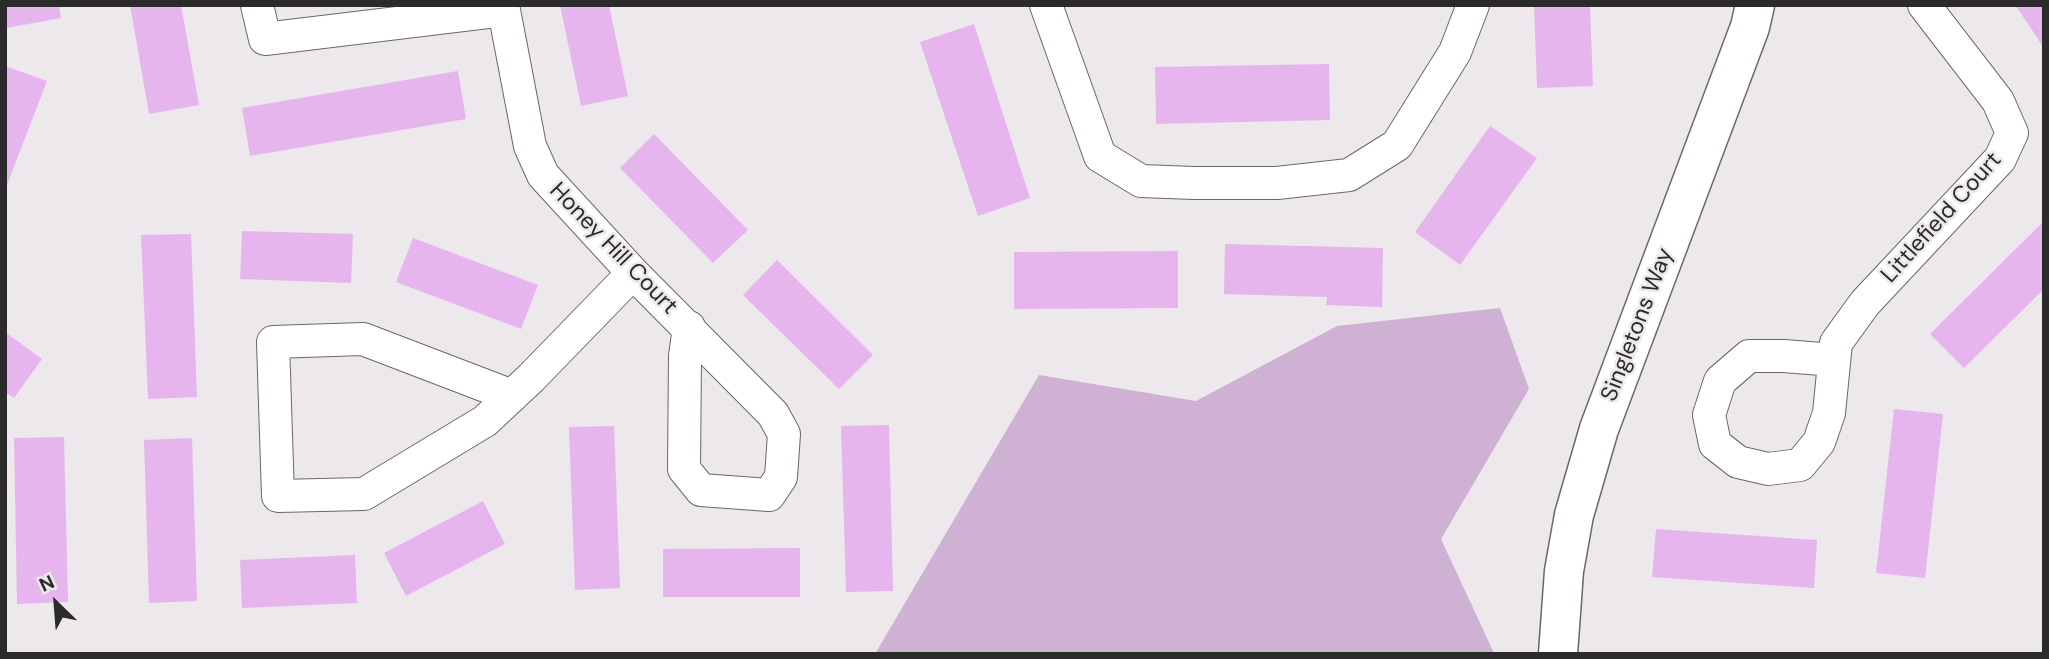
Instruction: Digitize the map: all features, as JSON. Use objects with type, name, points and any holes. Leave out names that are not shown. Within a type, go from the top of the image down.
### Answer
[{"type":"street","points":[[257,5],[265,39],[365,16],[504,7]]},
{"type":"street","points":[[1046,5],[1100,156],[1141,181],[1194,183],[1277,183],[1349,175],[1396,145],[1455,52],[1473,5]]},
{"type":"street","name":"Singletons Way","points":[[1559,654],[1564,571],[1574,514],[1599,429],[1750,27],[1755,5]]},
{"type":"street","name":"Littlefield Court","points":[[1834,360],[1836,342],[1865,303],[2000,159],[2012,133],[1998,101],[1924,5]]},
{"type":"street","name":"Honey Hill Court","points":[[504,7],[530,146],[543,175],[633,273],[689,327],[774,414],[784,434],[781,477],[769,495],[701,490],[684,469],[685,356],[689,327]]},
{"type":"street","points":[[512,396],[363,340],[273,342],[278,496],[364,494],[485,421],[512,396],[633,273]]},
{"type":"shaded area","points":[[1500,308],[1529,389],[1441,539],[1494,653],[875,654],[1039,375],[1196,401],[1337,326]]},
{"type":"building","points":[[5,5],[59,5],[61,18],[6,28]]},
{"type":"building","points":[[130,5],[181,5],[199,105],[149,114]]},
{"type":"building","points":[[560,5],[609,5],[628,96],[581,106]]},
{"type":"building","points":[[1534,5],[1590,5],[1593,86],[1537,88]]},
{"type":"building","points":[[2015,5],[2044,5],[2044,48]]},
{"type":"building","points":[[974,24],[1030,198],[978,216],[920,42]]},
{"type":"building","points":[[1329,64],[1330,120],[1156,124],[1155,67]]},
{"type":"building","points":[[5,66],[47,81],[5,190]]},
{"type":"building","points":[[458,71],[466,119],[250,156],[242,108]]},
{"type":"building","points":[[1490,126],[1537,158],[1460,265],[1415,232]]},
{"type":"building","points":[[654,134],[748,230],[713,263],[620,168]]},
{"type":"building","points":[[2044,221],[2044,289],[1964,368],[1930,334]]},
{"type":"building","points":[[242,231],[353,234],[351,283],[240,279]]},
{"type":"building","points":[[191,234],[197,397],[148,399],[141,235]]},
{"type":"building","points":[[413,238],[538,285],[521,329],[396,282]]},
{"type":"building","points":[[1225,244],[1383,248],[1382,307],[1326,305],[1327,297],[1224,294]]},
{"type":"building","points":[[1178,251],[1178,308],[1014,309],[1014,252]]},
{"type":"building","points":[[777,260],[873,355],[839,389],[743,295]]},
{"type":"building","points":[[5,332],[42,359],[14,398],[5,392]]},
{"type":"building","points":[[1894,409],[1943,414],[1925,578],[1876,573]]},
{"type":"building","points":[[889,425],[893,591],[846,592],[841,426]]},
{"type":"building","points":[[614,426],[620,588],[575,590],[569,427]]},
{"type":"building","points":[[64,437],[68,602],[17,604],[14,438]]},
{"type":"building","points":[[192,438],[197,601],[149,603],[144,440]]},
{"type":"building","points":[[483,501],[505,544],[406,596],[384,553]]},
{"type":"building","points":[[1656,529],[1817,540],[1814,588],[1652,577]]},
{"type":"building","points":[[800,548],[800,597],[663,597],[663,549]]},
{"type":"building","points":[[355,555],[357,603],[242,608],[240,560]]}]
